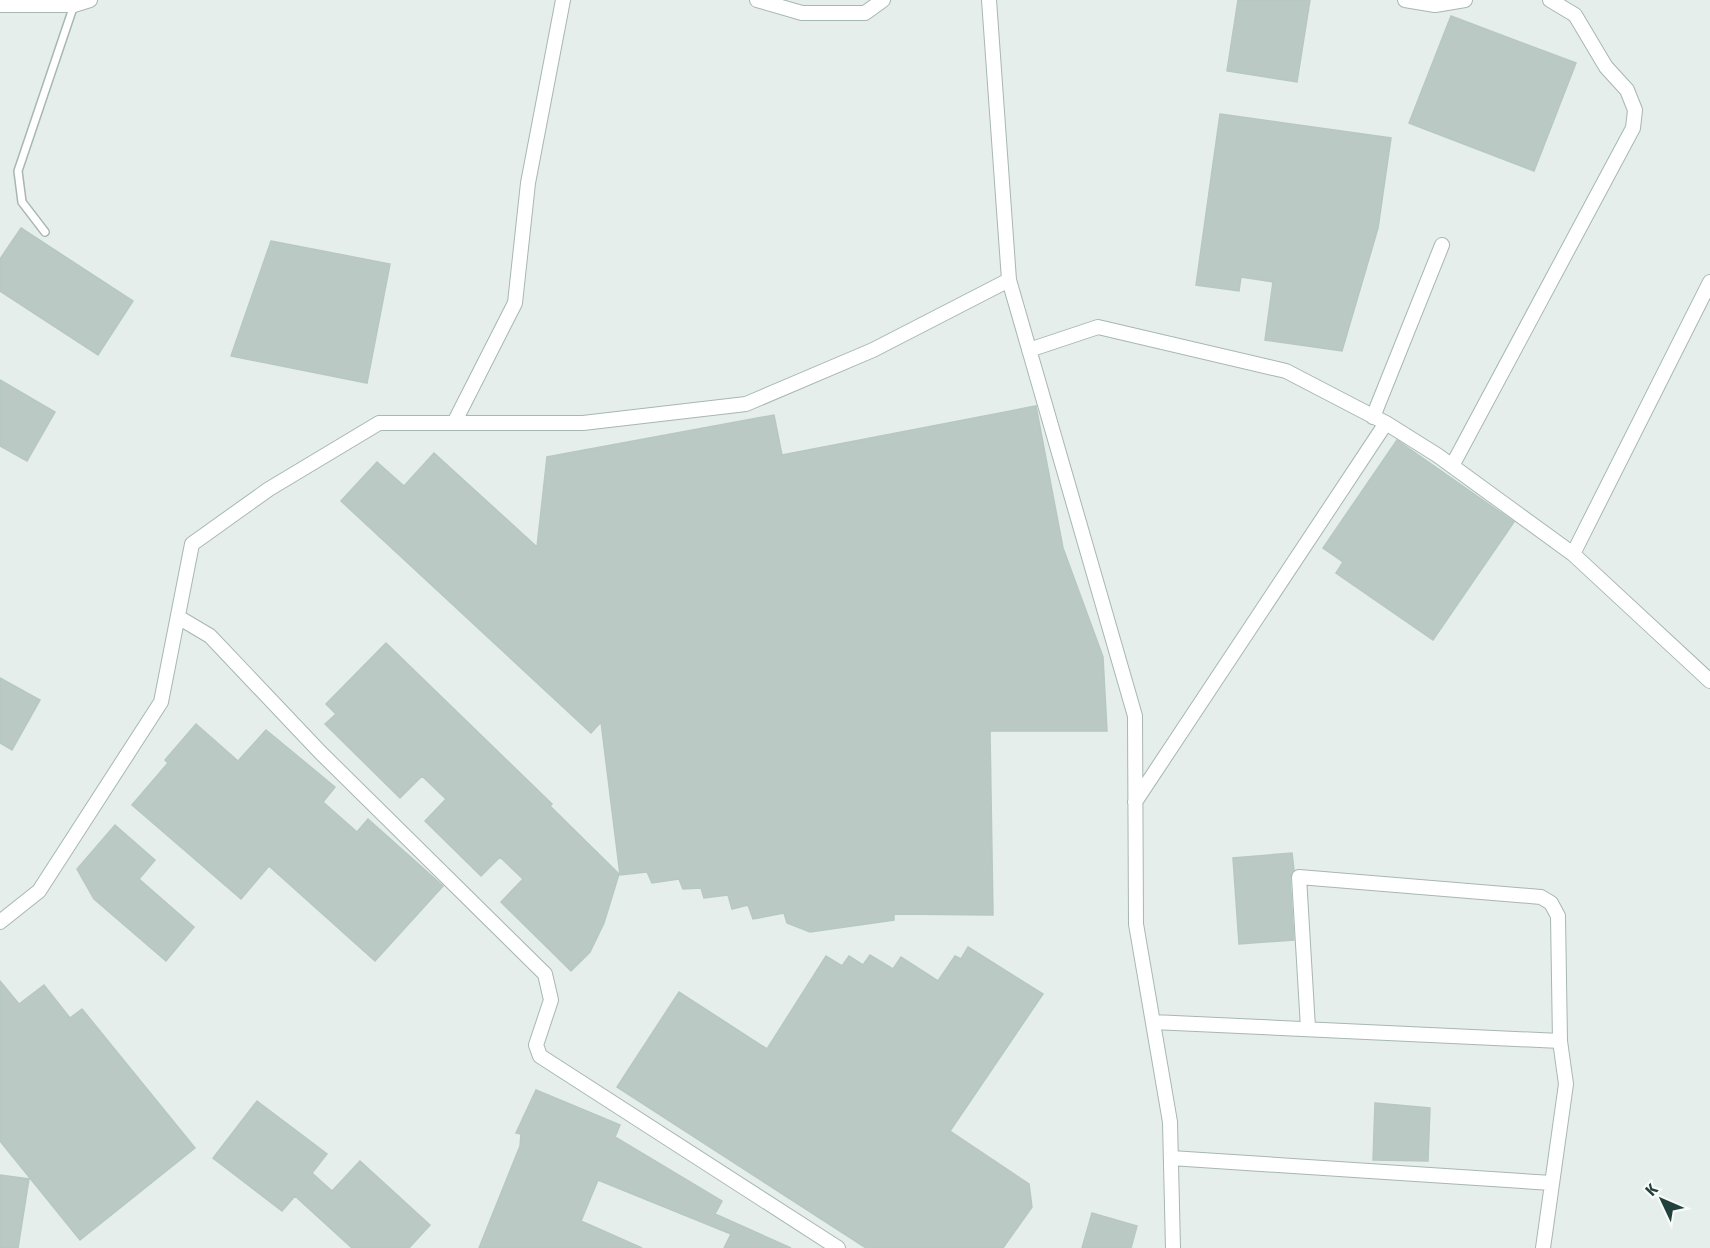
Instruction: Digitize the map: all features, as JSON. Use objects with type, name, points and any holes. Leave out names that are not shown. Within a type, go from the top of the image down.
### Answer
[{"type":"street","points":[[0,5],[74,5],[90,0]]},
{"type":"street","points":[[454,423],[515,303],[528,183],[563,0]]},
{"type":"street","points":[[757,0],[802,13],[866,13],[883,0]]},
{"type":"street","points":[[989,0],[1009,280],[1134,716],[1136,924],[1170,1122],[1173,1248]]},
{"type":"street","points":[[1405,0],[1435,5],[1466,0]]},
{"type":"street","points":[[1452,466],[1633,128],[1635,119],[1631,96],[1606,67],[1575,15],[1550,0]]},
{"type":"street","points":[[1135,802],[1379,420],[1442,245]]},
{"type":"street","points":[[0,922],[39,891],[161,702],[192,544],[269,489],[379,423],[583,423],[746,404],[873,350],[1009,280]]},
{"type":"street","points":[[1573,555],[1710,282]]},
{"type":"street","points":[[1029,350],[1098,327],[1286,370],[1379,420],[1452,466],[1573,555],[1710,681]]},
{"type":"street","points":[[178,617],[210,636],[320,752],[545,975],[551,1000],[536,1045],[540,1056],[838,1248]]},
{"type":"street","points":[[1308,1028],[1299,877],[1546,899],[1558,916],[1560,1041],[1566,1084],[1543,1248]]},
{"type":"street","points":[[1153,1022],[1560,1041]]},
{"type":"street","points":[[1171,1158],[1552,1183]]},
{"type":"lane","points":[[45,232],[22,202],[18,171],[74,5]]},
{"type":"building","points":[[1238,0],[1310,0],[1297,82],[1227,71]]},
{"type":"building","points":[[1451,16],[1576,63],[1534,171],[1409,123]]},
{"type":"building","points":[[1220,114],[1391,138],[1378,228],[1342,351],[1265,340],[1273,282],[1241,277],[1239,291],[1196,285]]},
{"type":"building","points":[[21,228],[133,301],[98,355],[0,291],[0,259]]},
{"type":"building","points":[[271,241],[390,264],[367,383],[231,356]]},
{"type":"building","points":[[0,380],[55,412],[27,461],[0,446]]},
{"type":"building","points":[[1036,406],[1063,548],[1103,657],[1107,731],[990,731],[993,915],[894,914],[894,920],[810,932],[787,923],[784,913],[753,919],[748,905],[732,909],[728,895],[704,898],[701,888],[683,889],[679,879],[652,883],[647,872],[620,875],[601,722],[591,733],[341,501],[377,462],[404,486],[434,453],[537,547],[547,457],[774,415],[782,455]]},
{"type":"building","points":[[1397,440],[1514,522],[1433,640],[1336,573],[1343,562],[1323,548]]},
{"type":"building","points":[[386,643],[552,804],[550,806],[619,874],[604,923],[590,952],[571,971],[501,902],[523,879],[500,857],[481,876],[425,821],[446,799],[422,776],[400,798],[325,724],[336,714],[326,704]]},
{"type":"building","points":[[0,678],[40,700],[12,750],[0,743]]},
{"type":"building","points":[[196,724],[238,761],[266,730],[335,787],[323,802],[357,832],[368,819],[443,886],[375,961],[269,866],[241,899],[132,805],[168,763],[165,760]]},
{"type":"building","points":[[115,825],[155,860],[139,879],[194,927],[166,961],[94,899],[77,869]]},
{"type":"building","points":[[1292,853],[1294,870],[1290,878],[1294,940],[1239,944],[1233,858]]},
{"type":"building","points":[[968,947],[1043,994],[950,1131],[1029,1184],[1032,1207],[1003,1248],[866,1248],[617,1087],[679,992],[767,1049],[826,956],[842,966],[849,956],[863,965],[870,955],[893,969],[901,957],[938,981],[955,956],[961,959]]},
{"type":"building","points":[[0,981],[19,1004],[44,985],[70,1018],[82,1009],[195,1148],[80,1240],[0,1141]]},
{"type":"building","points":[[536,1090],[620,1125],[615,1137],[722,1201],[715,1214],[791,1248],[724,1248],[731,1234],[598,1180],[581,1221],[642,1248],[479,1248],[520,1146],[521,1134],[516,1133]]},
{"type":"building","points":[[257,1101],[327,1154],[312,1173],[332,1191],[360,1161],[430,1225],[409,1248],[352,1248],[295,1196],[282,1211],[213,1158]]},
{"type":"building","points":[[1375,1103],[1430,1108],[1428,1161],[1373,1160]]},
{"type":"building","points":[[0,1175],[29,1179],[18,1248],[0,1248]]},
{"type":"building","points":[[1092,1213],[1137,1226],[1131,1248],[1082,1248]]}]
